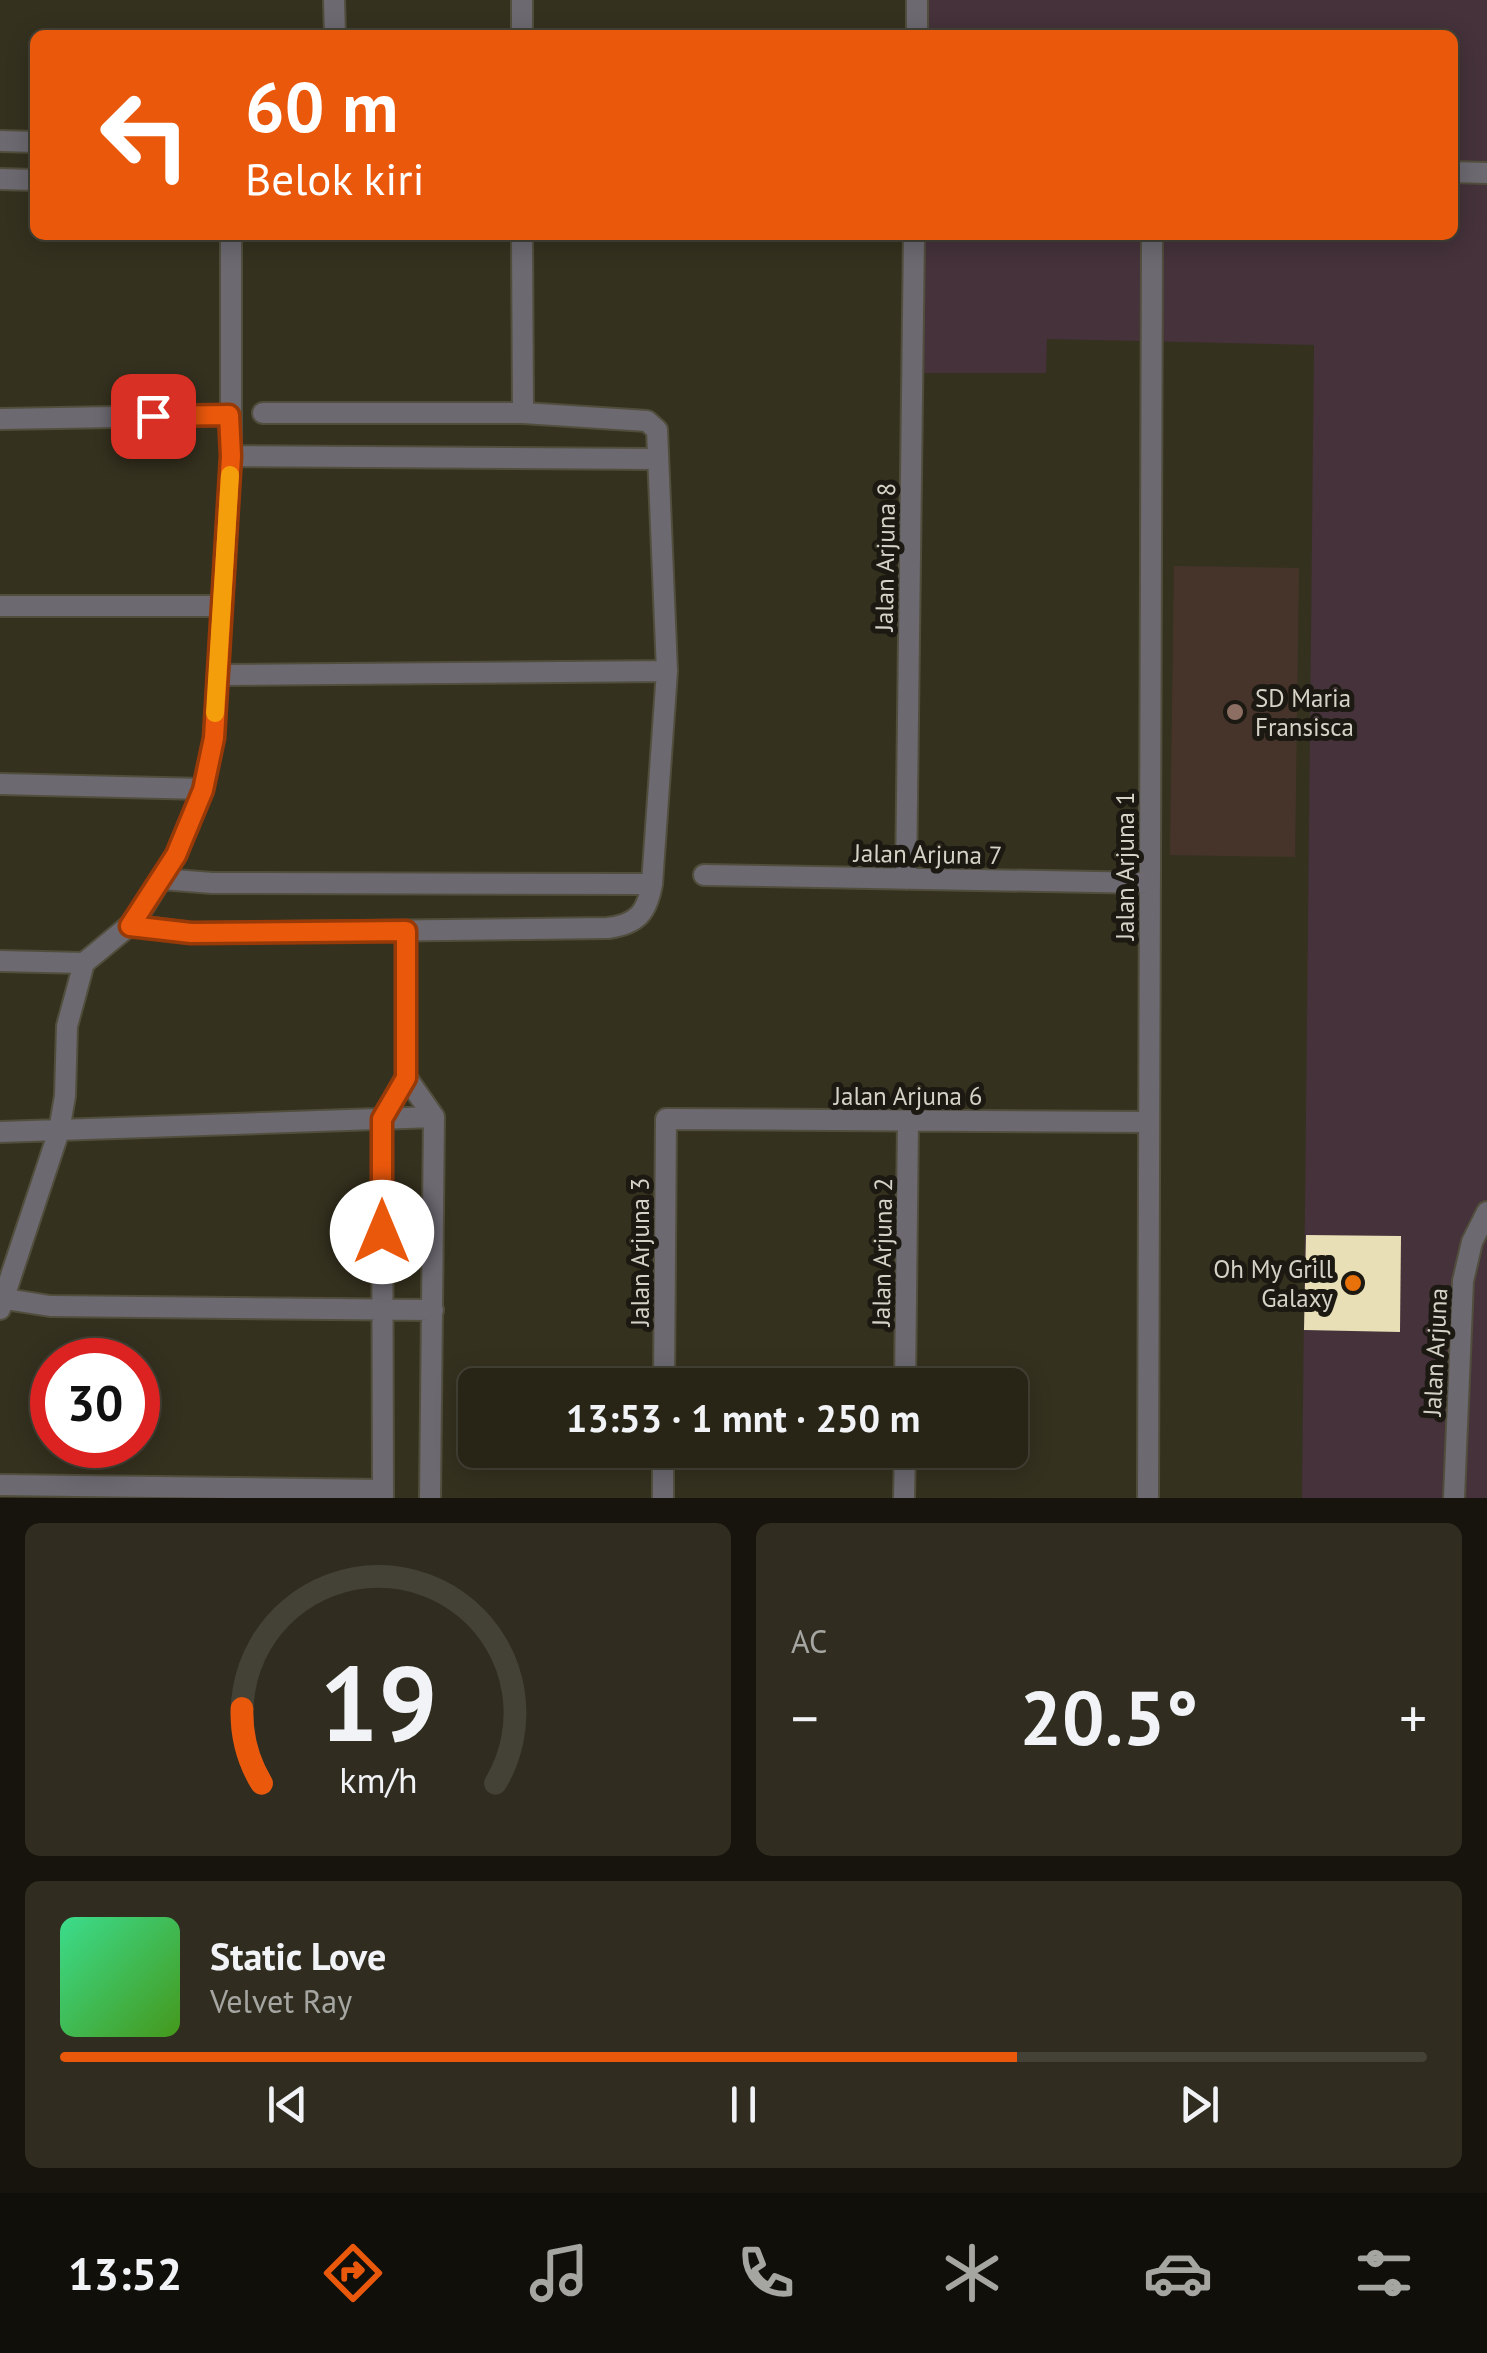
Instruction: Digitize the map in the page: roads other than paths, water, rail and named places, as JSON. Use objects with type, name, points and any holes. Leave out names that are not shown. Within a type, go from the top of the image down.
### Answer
[{"type":"street","points":[[334,0],[334,30]]},
{"type":"street","points":[[522,0],[522,30]]},
{"type":"street","points":[[917,0],[917,30]]},
{"type":"street","points":[[0,141],[30,142]]},
{"type":"street","points":[[1458,172],[1487,173]]},
{"type":"street","points":[[0,180],[30,180]]},
{"type":"street","points":[[231,240],[231,456],[214,738],[203,790],[176,855],[130,926],[84,963],[67,1026],[60,1131],[1,1301],[50,1306],[433,1310]]},
{"type":"street","points":[[522,240],[523,413]]},
{"type":"street","name":"Jalan Arjuna 8","points":[[906,879],[914,240]]},
{"type":"street","name":"Jalan Arjuna 1","points":[[1148,1498],[1152,240]]},
{"type":"street","points":[[130,926],[191,933],[620,926],[644,913],[652,884],[667,672],[657,430],[646,420],[523,413],[263,413]]},
{"type":"street","points":[[0,419],[229,415]]},
{"type":"street","points":[[231,456],[658,459]]},
{"type":"street","points":[[0,606],[222,606]]},
{"type":"street","points":[[218,675],[667,672]]},
{"type":"street","points":[[0,784],[203,790]]},
{"type":"street","name":"Jalan Arjuna 7","points":[[704,875],[1150,883]]},
{"type":"street","points":[[161,879],[212,883],[652,884]]},
{"type":"street","points":[[0,1486],[383,1494],[382,1119],[406,1078],[406,931]]},
{"type":"street","points":[[0,962],[84,963]]},
{"type":"street","points":[[406,1078],[434,1117],[430,1498]]},
{"type":"street","points":[[0,1132],[434,1117]]},
{"type":"street","name":"Jalan Arjuna 6","points":[[666,1120],[1149,1122]]},
{"type":"street","name":"Jalan Arjuna 3","points":[[664,1368],[666,1120]]},
{"type":"street","name":"Jalan Arjuna 2","points":[[906,1368],[908,1120]]},
{"type":"street","name":"Jalan Arjuna","points":[[1454,1498],[1463,1280],[1472,1242],[1487,1212]]},
{"type":"street","points":[[663,1468],[663,1498]]},
{"type":"street","points":[[904,1498],[905,1468]]},
{"type":"place","name":"SD Maria Fransisca","points":[[1235,712]]},
{"type":"place","name":"Oh My Grill Galaxy","points":[[1353,1283]]}]
